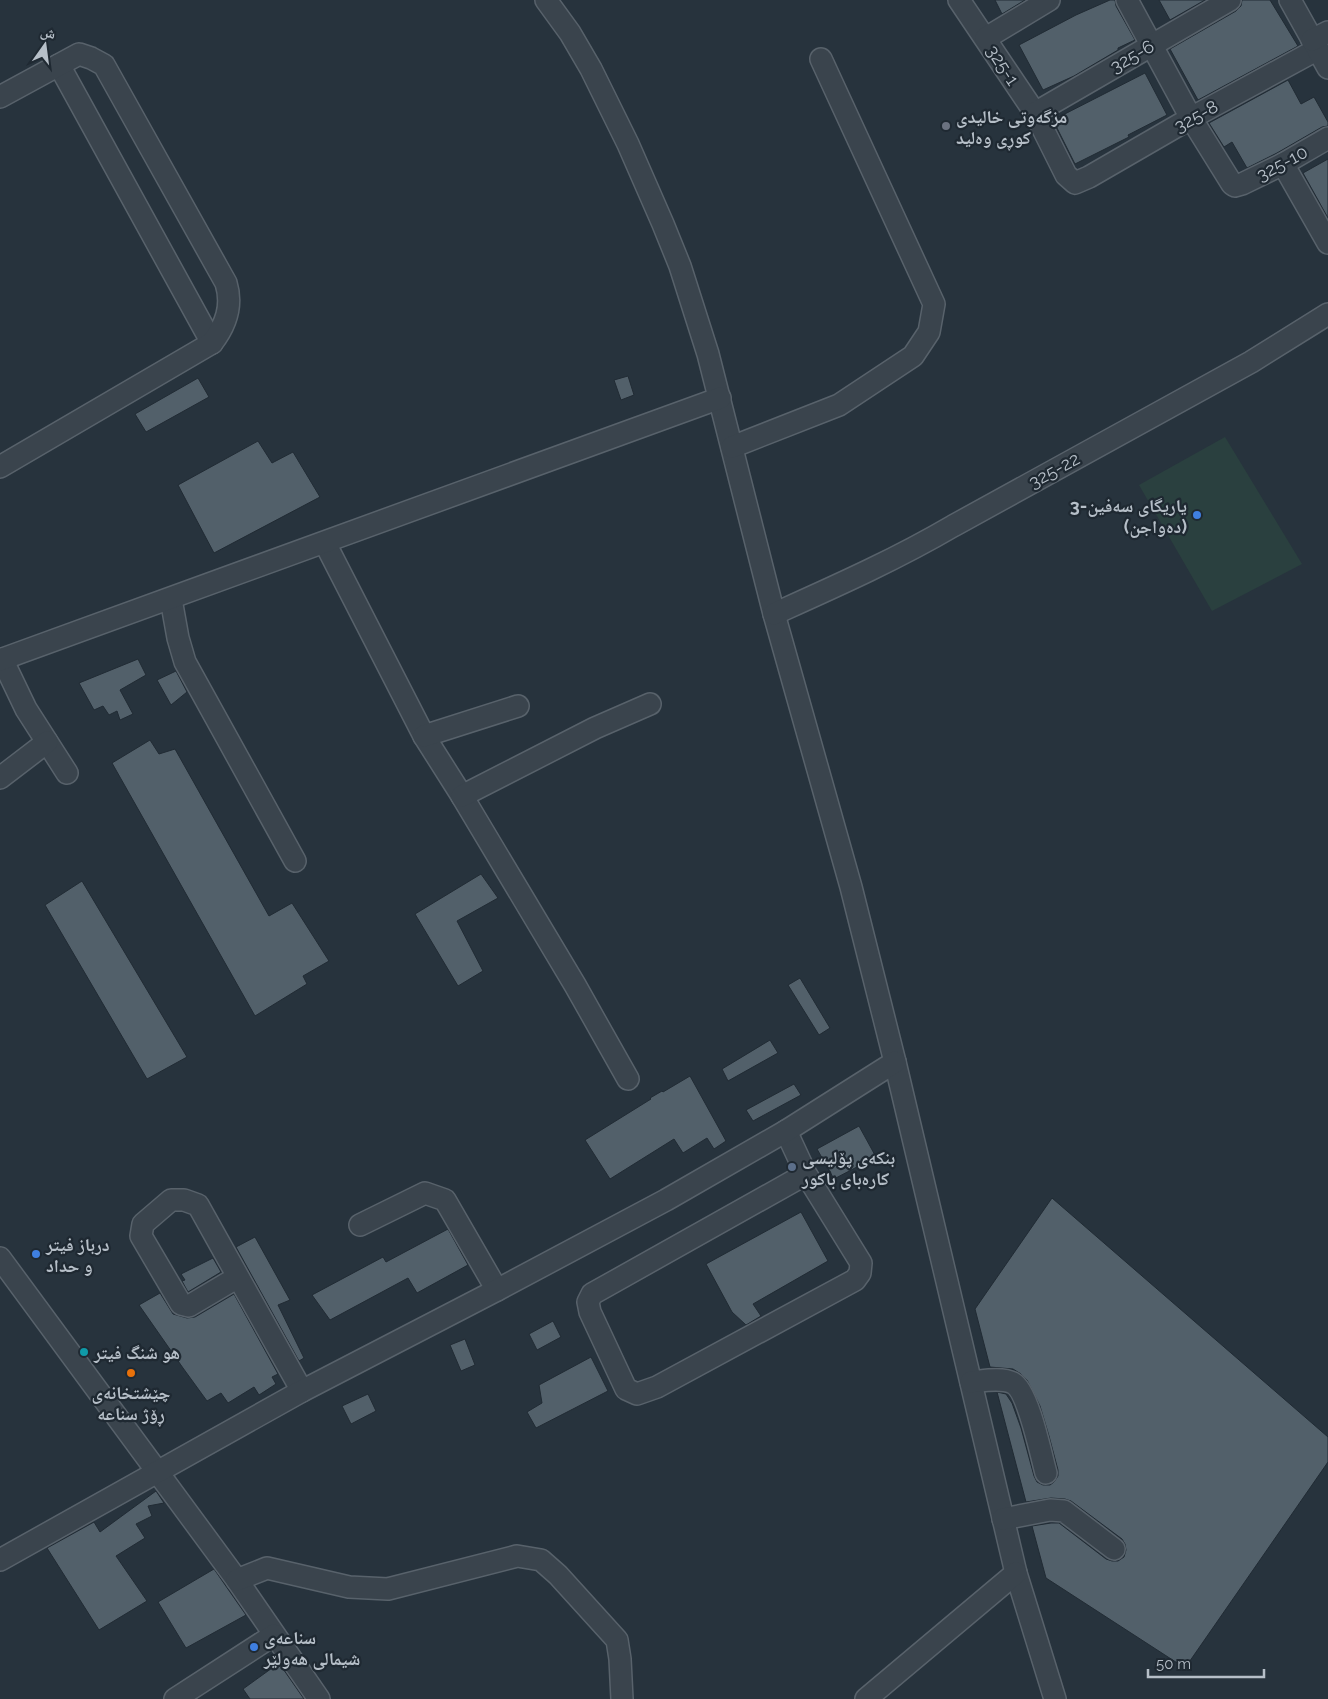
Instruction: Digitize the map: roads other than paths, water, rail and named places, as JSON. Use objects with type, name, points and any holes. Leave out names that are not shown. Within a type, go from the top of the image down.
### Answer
[{"type":"street","points":[[546,0],[570,33],[591,69],[639,168],[680,266],[695,310],[720,398],[774,614],[836,832],[895,1062],[1016,1573],[1055,1699]]},
{"type":"street","name":"325-1","points":[[959,0],[1035,113],[1066,175],[1076,183]]},
{"type":"street","points":[[986,38],[1049,0]]},
{"type":"street","points":[[1127,0],[1191,118]]},
{"type":"street","name":"325-6","points":[[1035,113],[1230,0]]},
{"type":"street","points":[[1290,0],[1319,40],[1328,68]]},
{"type":"street","name":"325-8","points":[[1076,183],[1191,118],[1319,40]]},
{"type":"street","points":[[0,96],[79,54],[91,58],[104,66],[226,283],[230,296],[222,330],[212,344],[0,467]]},
{"type":"street","points":[[732,447],[839,406],[913,356],[928,332],[934,304],[821,59]]},
{"type":"street","points":[[59,65],[212,344]]},
{"type":"street","name":"325-10","points":[[1191,118],[1235,186],[1283,164],[1328,138]]},
{"type":"street","points":[[1283,164],[1328,242]]},
{"type":"street","name":"325-22","points":[[774,614],[853,579],[920,545],[1251,362],[1328,314]]},
{"type":"street","points":[[67,773],[26,709],[1,659],[171,599],[720,398]]},
{"type":"street","points":[[325,542],[424,736],[462,796],[628,1079]]},
{"type":"street","points":[[171,599],[178,638],[185,662],[295,861]]},
{"type":"street","points":[[462,796],[595,728],[650,704]]},
{"type":"street","points":[[424,736],[518,706]]},
{"type":"street","points":[[0,778],[47,742]]},
{"type":"street","points":[[0,1560],[302,1391],[666,1200],[786,1131],[895,1062]]},
{"type":"street","points":[[786,1131],[806,1174],[861,1263],[860,1272],[855,1280],[657,1387],[637,1394],[626,1389],[590,1312],[588,1302],[592,1294],[806,1174]]},
{"type":"street","points":[[360,1225],[425,1193],[446,1200],[497,1290]]},
{"type":"street","points":[[238,1277],[189,1306],[181,1304],[141,1236],[143,1224],[171,1200],[184,1200],[198,1205],[302,1391]]},
{"type":"street","points":[[0,1258],[158,1472],[319,1699]]},
{"type":"street","points":[[971,1382],[1003,1380],[1013,1383],[1019,1388],[1025,1400],[1046,1473]]},
{"type":"street","points":[[1003,1519],[1050,1510],[1064,1511],[1114,1549]]},
{"type":"street","points":[[236,1580],[267,1568],[349,1587],[388,1589],[517,1556],[541,1560],[558,1575],[616,1640],[620,1659],[622,1699]]},
{"type":"street","points":[[866,1699],[1016,1573]]},
{"type":"street","points":[[175,1699],[274,1635]]},
{"type":"place","name":"مزگەوتی خالیدی کوڕی وەلید","points":[[946,126]]},
{"type":"place","name":"یاریگای سەفین-3 (دەواجن)","points":[[1197,515]]},
{"type":"place","name":"بنکەی پۆلیسی کارەبای باکور","points":[[792,1167]]},
{"type":"place","name":"درباز فیتر و حداد","points":[[36,1254]]},
{"type":"place","name":"هو شنگ فيتر","points":[[84,1352]]},
{"type":"place","name":"چێشتخانەی ڕۆژ سناعه","points":[[131,1373]]},
{"type":"place","name":"سناعەی شیمالی هەولێر","points":[[254,1647]]}]
